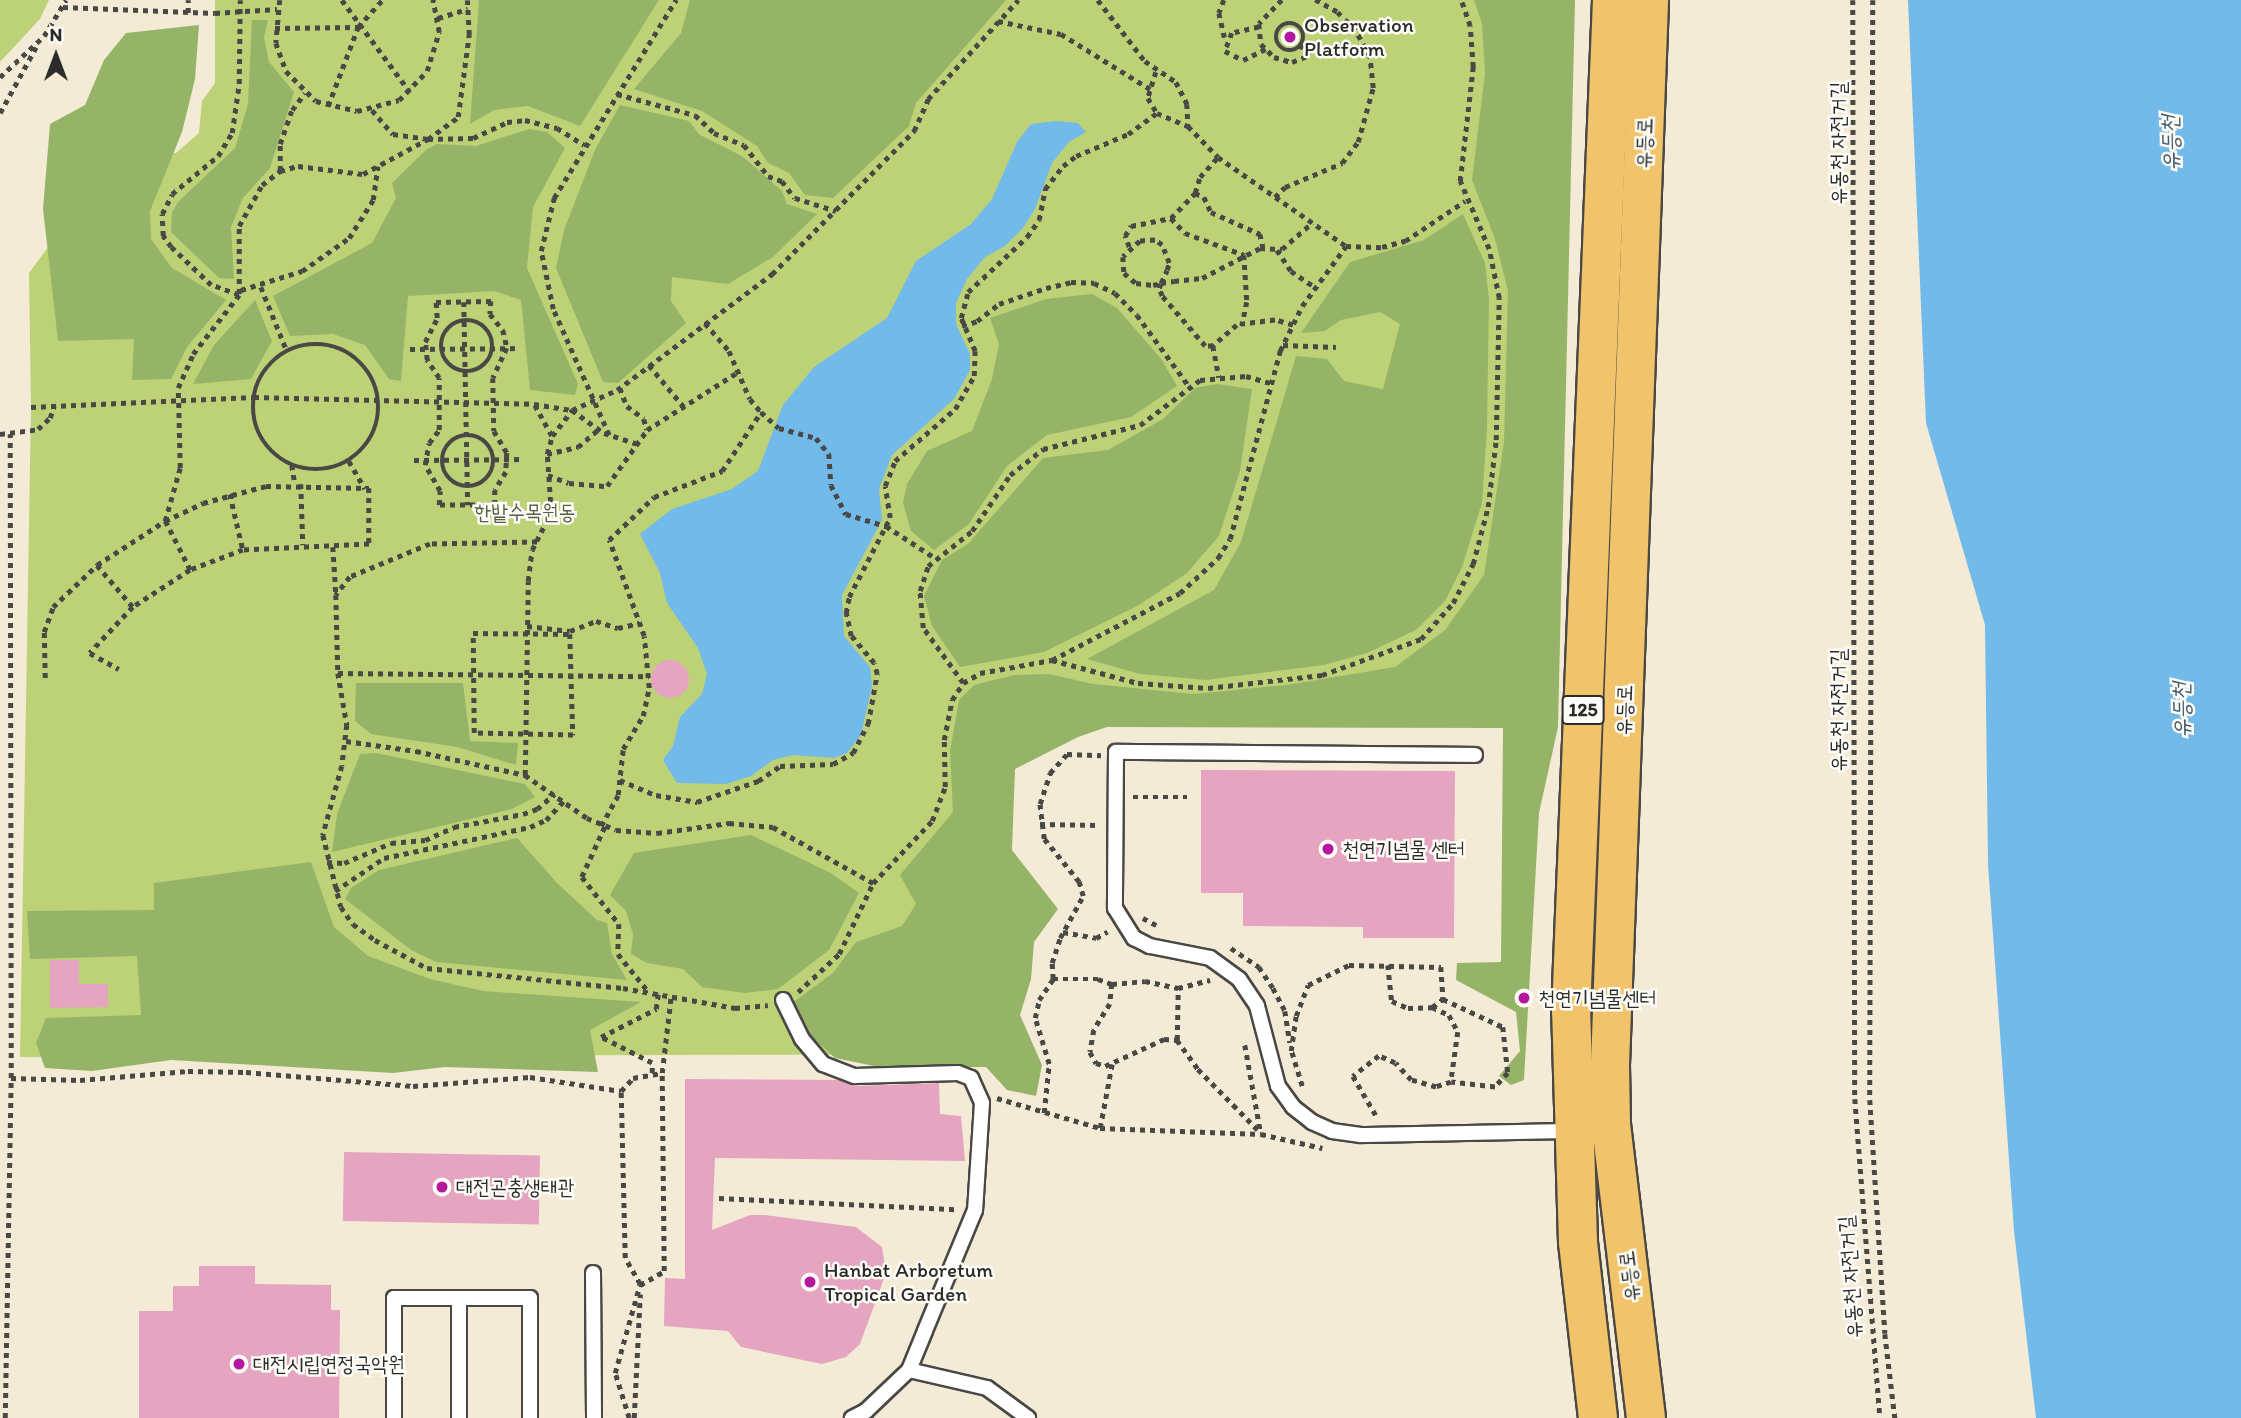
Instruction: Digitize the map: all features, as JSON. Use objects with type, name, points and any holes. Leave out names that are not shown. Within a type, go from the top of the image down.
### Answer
[{"type":"main road","name":"유등로","points":[[1612,0],[1571,1012],[1646,1418]]},
{"type":"main road","name":"유등로","points":[[1598,1418],[1577,1242],[1593,1131],[1610,1065],[1649,0]]},
{"type":"lane","points":[[1475,754],[1116,752],[1115,908],[1134,938],[1150,946],[1210,958],[1239,979],[1257,1006],[1278,1086],[1293,1107],[1312,1122],[1332,1131],[1361,1135],[1593,1131]]},
{"type":"lane","points":[[783,1000],[812,1055],[836,1070],[855,1076],[958,1073],[971,1078],[980,1093],[980,1180],[975,1210],[909,1370],[866,1411],[852,1418]]},
{"type":"lane","points":[[593,1273],[594,1418]]},
{"type":"lane","points":[[394,1418],[394,1298],[530,1298],[530,1418]]},
{"type":"lane","points":[[459,1298],[459,1418]]},
{"type":"lane","points":[[909,1370],[987,1388],[1028,1418]]},
{"type":"path","points":[[0,113],[66,0]]},
{"type":"path","points":[[188,0],[188,13]]},
{"type":"path","points":[[240,0],[239,84],[232,133],[218,156],[172,194],[162,214],[163,236],[211,285],[240,292],[261,287],[302,271],[349,238],[373,200],[378,166]]},
{"type":"path","points":[[280,0],[275,28],[282,64],[305,93],[328,106],[372,110],[410,92],[434,58],[438,18],[433,0]]},
{"type":"path","points":[[342,0],[358,27],[410,92]]},
{"type":"path","points":[[328,106],[358,27],[382,0]]},
{"type":"path","points":[[190,570],[165,521],[180,468],[177,404],[185,368],[240,292],[239,226],[254,193],[280,172],[314,165],[354,175],[378,166],[428,139],[458,117],[467,0]]},
{"type":"path","points":[[609,435],[553,309],[541,251],[554,198],[584,145],[676,0]]},
{"type":"path","points":[[525,775],[530,559],[551,512],[547,454],[552,436],[572,410],[593,398],[620,388],[772,274],[914,131],[928,99],[1018,0]]},
{"type":"path","points":[[1098,0],[1156,72],[1177,82],[1183,93],[1188,126]]},
{"type":"path","points":[[1224,0],[1219,13],[1225,51],[1238,60],[1254,58],[1266,49]]},
{"type":"path","points":[[1282,0],[1266,12],[1259,27],[1266,49],[1274,57],[1292,62],[1310,55],[1300,47]]},
{"type":"path","points":[[1275,197],[1285,187],[1342,163],[1358,142],[1370,105],[1373,70],[1363,44],[1347,20],[1315,0]]},
{"type":"path","points":[[1052,660],[1138,683],[1208,688],[1322,675],[1360,664],[1421,639],[1453,603],[1473,564],[1488,507],[1496,440],[1498,289],[1489,249],[1465,201],[1460,181],[1473,48],[1461,0]]},
{"type":"path","name":"유동천 자전거길","points":[[1853,0],[1855,1099],[1870,1334],[1880,1418]]},
{"type":"path","points":[[1873,0],[1870,1100],[1895,1418]]},
{"type":"path","points":[[63,7],[188,13],[240,13],[277,9]]},
{"type":"path","points":[[438,18],[468,9]]},
{"type":"path","points":[[998,21],[1061,34],[1150,89]]},
{"type":"path","points":[[1287,23],[1299,27],[1304,34],[1300,47],[1287,51],[1279,46],[1279,28],[1287,23]]},
{"type":"path","points":[[275,28],[358,27]]},
{"type":"path","points":[[1225,41],[1242,27],[1259,27]]},
{"type":"path","points":[[0,77],[44,36]]},
{"type":"path","points":[[1156,72],[1149,98],[1157,113],[1188,126],[1218,157],[1346,246],[1381,247],[1405,242],[1465,201]]},
{"type":"path","points":[[280,172],[280,144],[292,110],[305,93]]},
{"type":"path","points":[[617,94],[695,115],[714,133],[744,145],[768,176],[782,181],[795,198],[836,211]]},
{"type":"path","points":[[372,110],[393,134],[428,139],[472,138],[515,119],[545,123],[584,145]]},
{"type":"path","points":[[620,780],[656,795],[697,802],[758,781],[780,766],[833,764],[853,753],[868,724],[877,674],[874,663],[851,635],[846,613],[858,577],[887,526],[890,510],[885,486],[895,461],[955,409],[974,376],[975,351],[962,326],[962,306],[973,282],[1027,237],[1039,220],[1045,189],[1063,166],[1076,156],[1128,134],[1157,113]]},
{"type":"path","points":[[1218,157],[1200,177],[1195,193],[1171,218],[1131,226],[1125,236],[1129,247],[1122,265],[1129,279],[1143,285],[1202,278],[1263,247],[1277,250],[1289,246],[1312,223]]},
{"type":"path","points":[[1195,193],[1205,197],[1211,212],[1261,234],[1263,247]]},
{"type":"path","points":[[1171,218],[1185,233],[1244,255]]},
{"type":"path","points":[[1129,247],[1147,240],[1162,246],[1169,263],[1161,283],[1167,305],[1197,340],[1213,346]]},
{"type":"path","points":[[333,547],[338,673],[346,741],[323,835],[335,891],[353,925],[427,968],[648,992],[735,1008],[783,1000],[814,980],[839,954],[873,883],[932,821],[942,804],[947,720],[952,700],[963,683],[1004,666],[1052,660],[1180,593],[1218,558],[1230,539],[1283,345],[1315,287],[1346,246]]},
{"type":"path","points":[[1277,250],[1291,271],[1315,287]]},
{"type":"path","points":[[1242,326],[1247,302],[1244,255]]},
{"type":"path","points":[[962,326],[977,321],[999,304],[1046,288],[1071,282],[1094,283],[1115,293],[1137,315],[1189,386]]},
{"type":"path","points":[[261,287],[288,351]]},
{"type":"path","points":[[491,301],[490,314],[503,330],[507,348],[493,378],[494,431],[508,459],[506,472],[495,490],[495,505],[439,505],[440,491],[427,474],[425,460],[429,443],[439,430],[439,378],[425,349],[428,330],[437,318],[436,302],[464,302],[491,301]]},
{"type":"path","points":[[464,302],[468,505]]},
{"type":"path","points":[[464,320],[484,326],[494,348],[484,366],[466,372],[450,366],[441,349],[448,328],[464,320]]},
{"type":"path","points":[[1213,346],[1231,328],[1275,320],[1293,325]]},
{"type":"path","points":[[705,323],[729,351],[761,412],[779,428],[806,433],[821,444],[831,464],[835,496],[846,514],[887,526],[935,558]]},
{"type":"path","points":[[314,344],[354,356],[372,377],[380,404],[372,436],[349,461],[321,470],[292,465],[264,443],[255,421],[254,397],[265,370],[288,351],[314,344]]},
{"type":"path","points":[[1283,345],[1336,346]]},
{"type":"path","points":[[1213,346],[1219,377]]},
{"type":"path","points":[[410,349],[518,348]]},
{"type":"path","points":[[649,365],[684,407]]},
{"type":"path","points":[[547,474],[569,484],[607,486],[647,430],[738,372]]},
{"type":"path","points":[[963,683],[930,642],[919,612],[923,579],[935,558],[972,531],[1010,475],[1028,458],[1043,449],[1140,425],[1189,386],[1219,377],[1271,383]]},
{"type":"path","points":[[620,388],[627,406],[644,419],[647,430]]},
{"type":"path","points":[[31,407],[177,404],[254,397],[380,404],[534,404],[572,410],[609,435],[638,444]]},
{"type":"path","points":[[534,404],[552,436]]},
{"type":"path","points":[[0,434],[38,429],[50,418],[54,406]]},
{"type":"path","points":[[648,992],[618,954],[619,924],[582,877],[618,796],[622,749],[643,716],[649,677],[648,649],[609,540],[654,497],[722,471],[761,412]]},
{"type":"path","points":[[547,454],[578,447],[599,429]]},
{"type":"path","points":[[5,1418],[11,1078],[10,434]]},
{"type":"path","points":[[466,435],[483,439],[494,459],[489,476],[468,487],[449,479],[441,460],[449,442],[466,435]]},
{"type":"path","points":[[414,460],[522,459]]},
{"type":"path","points":[[349,461],[365,489]]},
{"type":"path","points":[[292,465],[298,484],[303,545]]},
{"type":"path","points":[[45,678],[44,632],[54,607],[97,565],[165,521],[230,494],[298,484],[369,488],[369,544],[333,547],[303,545],[243,550],[190,570],[133,607],[90,653],[119,668]]},
{"type":"path","points":[[230,494],[243,550]]},
{"type":"path","points":[[336,594],[350,577],[430,544],[537,542]]},
{"type":"path","points":[[97,565],[133,607]]},
{"type":"path","points":[[570,632],[573,735],[474,733],[473,633],[570,632],[596,621],[618,628],[639,623]]},
{"type":"path","points":[[527,626],[570,632]]},
{"type":"path","points":[[338,673],[649,677]]},
{"type":"path","points":[[346,741],[416,751],[525,775],[603,827],[657,832],[755,822],[800,838],[873,883]]},
{"type":"path","points":[[1044,1114],[1049,1064],[1035,1018],[1039,1000],[1053,979],[1052,963],[1063,932],[1083,896],[1079,882],[1044,839],[1040,824],[1040,804],[1050,773],[1067,754],[1102,755]]},
{"type":"path","points":[[327,862],[344,863],[391,843],[425,840],[454,827],[523,814],[537,809],[554,793]]},
{"type":"path","points":[[1132,810],[1133,796],[1187,797]]},
{"type":"path","points":[[335,891],[384,858],[530,827],[546,820],[564,802]]},
{"type":"path","points":[[1040,824],[1101,825]]},
{"type":"path","points":[[1140,916],[1164,929]]},
{"type":"path","points":[[1063,932],[1096,938],[1107,932]]},
{"type":"path","points":[[1224,943],[1259,967],[1273,988],[1285,1011],[1291,1051],[1303,1090]]},
{"type":"path","points":[[1291,1051],[1296,1016],[1308,985],[1349,965],[1441,967],[1443,999]]},
{"type":"path","points":[[1388,965],[1392,1001],[1408,1008],[1432,1007],[1449,1015],[1458,1031],[1451,1082]]},
{"type":"path","points":[[1053,979],[1098,979],[1112,984],[1145,981],[1178,988],[1214,978]]},
{"type":"path","points":[[1112,984],[1110,1004],[1094,1030],[1090,1052],[1096,1063],[1112,1063],[1164,1040],[1177,1040]]},
{"type":"path","points":[[1178,988],[1177,1040],[1198,1069],[1261,1134]]},
{"type":"path","points":[[652,1073],[652,1063],[601,1037],[656,1009],[658,994]]},
{"type":"path","points":[[632,1418],[615,1373],[640,1284],[664,1272],[662,1073],[671,996]]},
{"type":"path","points":[[1432,1007],[1443,999]]},
{"type":"path","points":[[1377,1117],[1353,1076],[1379,1056],[1395,1063],[1411,1080],[1436,1087],[1451,1082],[1495,1087],[1508,1073],[1503,1027],[1443,999]]},
{"type":"path","points":[[1100,1128],[1112,1063]]},
{"type":"path","points":[[11,1078],[80,1080],[188,1071],[246,1072],[413,1086],[530,1077],[621,1091]]},
{"type":"path","points":[[632,1418],[640,1284],[625,1258],[621,1091],[633,1078],[662,1073]]},
{"type":"path","points":[[980,1093],[1044,1114],[1100,1128],[1261,1134],[1310,1148],[1337,1149]]},
{"type":"path","points":[[1365,1117],[1390,1116]]},
{"type":"path","points":[[719,1198],[975,1210]]},
{"type":"green space","points":[[0,0],[49,0],[40,19],[0,62]]},
{"type":"green space","name":"한밭수목원동","points":[[215,0],[1563,0],[1547,721],[973,722],[970,1054],[20,1057],[31,407],[29,273],[57,235],[161,152],[176,153],[199,133],[202,101],[215,83]]},
{"type":"green space","points":[[479,0],[659,0],[580,126],[528,106],[494,110],[470,124]]},
{"type":"green space","points":[[690,0],[1006,0],[916,103],[909,126],[833,198],[805,195],[789,173],[768,163],[757,146],[702,111],[634,89],[681,33]]},
{"type":"green space","points":[[1474,0],[1575,0],[1558,727],[1539,813],[1524,1080],[1511,1085],[1499,1076],[1520,1051],[1516,1012],[1456,980],[1457,963],[1501,962],[1503,728],[1107,727],[1078,737],[1015,769],[1012,850],[1058,909],[1034,942],[1031,979],[1020,1015],[1042,1065],[1036,1096],[1007,1090],[986,1067],[879,1067],[835,1058],[808,1033],[791,1004],[833,973],[856,942],[902,926],[916,904],[900,875],[953,812],[950,751],[959,700],[974,685],[1014,675],[1049,674],[1093,684],[1193,694],[1286,685],[1395,667],[1445,630],[1484,575],[1504,442],[1508,291],[1495,239],[1472,180],[1485,73],[1482,24]]},
{"type":"green space","points":[[252,20],[268,20],[264,37],[269,62],[294,92],[270,168],[243,198],[231,227],[234,279],[219,278],[171,232],[172,212],[178,202],[235,148],[248,104]]},
{"type":"green space","points":[[199,25],[195,79],[182,132],[150,211],[151,239],[172,268],[226,300],[187,347],[171,379],[132,380],[134,339],[58,341],[43,209],[50,124],[85,105],[104,60],[126,33]]},
{"type":"green space","points":[[620,105],[689,121],[700,135],[742,156],[782,191],[787,204],[817,214],[773,257],[728,284],[672,277],[671,301],[686,323],[618,383],[603,382],[556,268],[564,230],[595,150]]},
{"type":"green space","points":[[529,129],[547,132],[565,148],[533,207],[527,268],[578,384],[575,395],[530,390],[521,300],[494,291],[408,296],[401,381],[389,379],[365,345],[333,334],[290,336],[273,296],[372,243],[396,198],[392,183],[427,149],[437,144],[476,146]]},
{"type":"green space","points":[[1463,214],[1485,263],[1489,299],[1487,428],[1482,503],[1462,567],[1445,601],[1416,630],[1367,653],[1324,665],[1206,680],[1140,674],[1087,659],[1214,590],[1241,542],[1296,356],[1327,359],[1344,381],[1383,389],[1400,324],[1380,312],[1341,320],[1325,331],[1301,333],[1350,262],[1424,240]]},
{"type":"green space","points":[[1092,294],[1117,308],[1162,360],[1177,386],[1131,417],[1047,435],[1007,466],[969,524],[934,550],[911,531],[903,503],[907,484],[927,451],[972,431],[992,379],[999,344],[990,318],[1046,299]]},
{"type":"green space","points":[[255,300],[272,341],[251,379],[193,384],[214,345]]},
{"type":"green space","points":[[1217,384],[1252,389],[1240,471],[1219,536],[1187,573],[1139,605],[1044,652],[960,667],[932,626],[924,596],[942,560],[968,544],[1043,458],[1108,450],[1163,419],[1195,388]]},
{"type":"green space","points":[[356,683],[463,683],[470,741],[518,743],[516,765],[457,747],[371,734],[355,721]]},
{"type":"green space","points":[[376,753],[525,784],[535,797],[512,809],[332,852],[337,814],[360,754]]},
{"type":"green space","points":[[751,835],[831,873],[859,893],[829,950],[778,989],[745,993],[702,987],[683,969],[647,963],[631,954],[633,934],[626,911],[610,895],[634,853]]},
{"type":"green space","points":[[517,838],[558,884],[597,920],[607,923],[612,954],[627,980],[436,962],[411,950],[345,899],[351,888],[379,870]]},
{"type":"green space","points":[[311,862],[334,927],[368,956],[430,979],[483,991],[641,1002],[590,1030],[598,1072],[445,1067],[393,1073],[171,1060],[92,1071],[45,1068],[36,1043],[46,1018],[141,1015],[137,956],[30,959],[27,911],[154,910],[154,883]]},
{"type":"water","name":"유등천","points":[[1908,0],[2241,0],[2241,1418],[2036,1418],[2014,1231],[1988,864],[1985,625],[1926,423]]},
{"type":"water","points":[[1056,121],[1078,123],[1086,132],[1069,142],[1052,163],[1035,209],[1023,228],[1005,246],[985,257],[967,279],[956,303],[956,324],[970,354],[970,370],[954,399],[892,455],[879,489],[882,520],[842,595],[844,636],[870,667],[872,686],[861,735],[847,753],[834,758],[793,755],[773,760],[751,776],[726,784],[677,783],[663,760],[673,746],[680,717],[702,694],[707,674],[698,648],[667,603],[660,573],[640,534],[672,509],[732,489],[758,471],[783,405],[814,367],[887,318],[916,261],[971,224],[992,199],[1017,142],[1031,124]]},
{"type":"building","points":[[670,660],[683,666],[689,679],[683,692],[670,698],[657,692],[651,679],[657,666]]},
{"type":"building","name":"천연기념물 센터","points":[[1201,770],[1455,771],[1454,938],[1363,938],[1363,927],[1243,926],[1243,893],[1201,893]]},
{"type":"building","points":[[50,960],[79,960],[79,984],[108,984],[108,1007],[50,1008]]},
{"type":"building","points":[[685,1079],[840,1080],[855,1086],[939,1083],[940,1114],[961,1116],[965,1161],[715,1158],[712,1230],[750,1215],[765,1215],[856,1227],[882,1247],[886,1273],[860,1344],[846,1357],[822,1364],[741,1347],[728,1331],[664,1326],[665,1278],[685,1279]]},
{"type":"building","name":"대전곤충생태관","points":[[344,1152],[540,1155],[539,1224],[343,1221]]},
{"type":"building","name":"대전시립연정국악원","points":[[199,1266],[255,1266],[255,1284],[331,1285],[331,1310],[340,1310],[339,1418],[139,1418],[139,1311],[173,1311],[173,1286],[199,1286]]},
{"type":"place","name":"Observation Platform","points":[[1290,37]]},
{"type":"place","name":"천연기념물 센터","points":[[1328,849]]},
{"type":"place","name":"천연기념물센터","points":[[1524,998]]},
{"type":"place","name":"대전곤충생태관","points":[[442,1187]]},
{"type":"place","name":"Hanbat Arboretum Tropical Garden","points":[[810,1282]]},
{"type":"place","name":"대전시립연정국악원","points":[[239,1364]]}]
